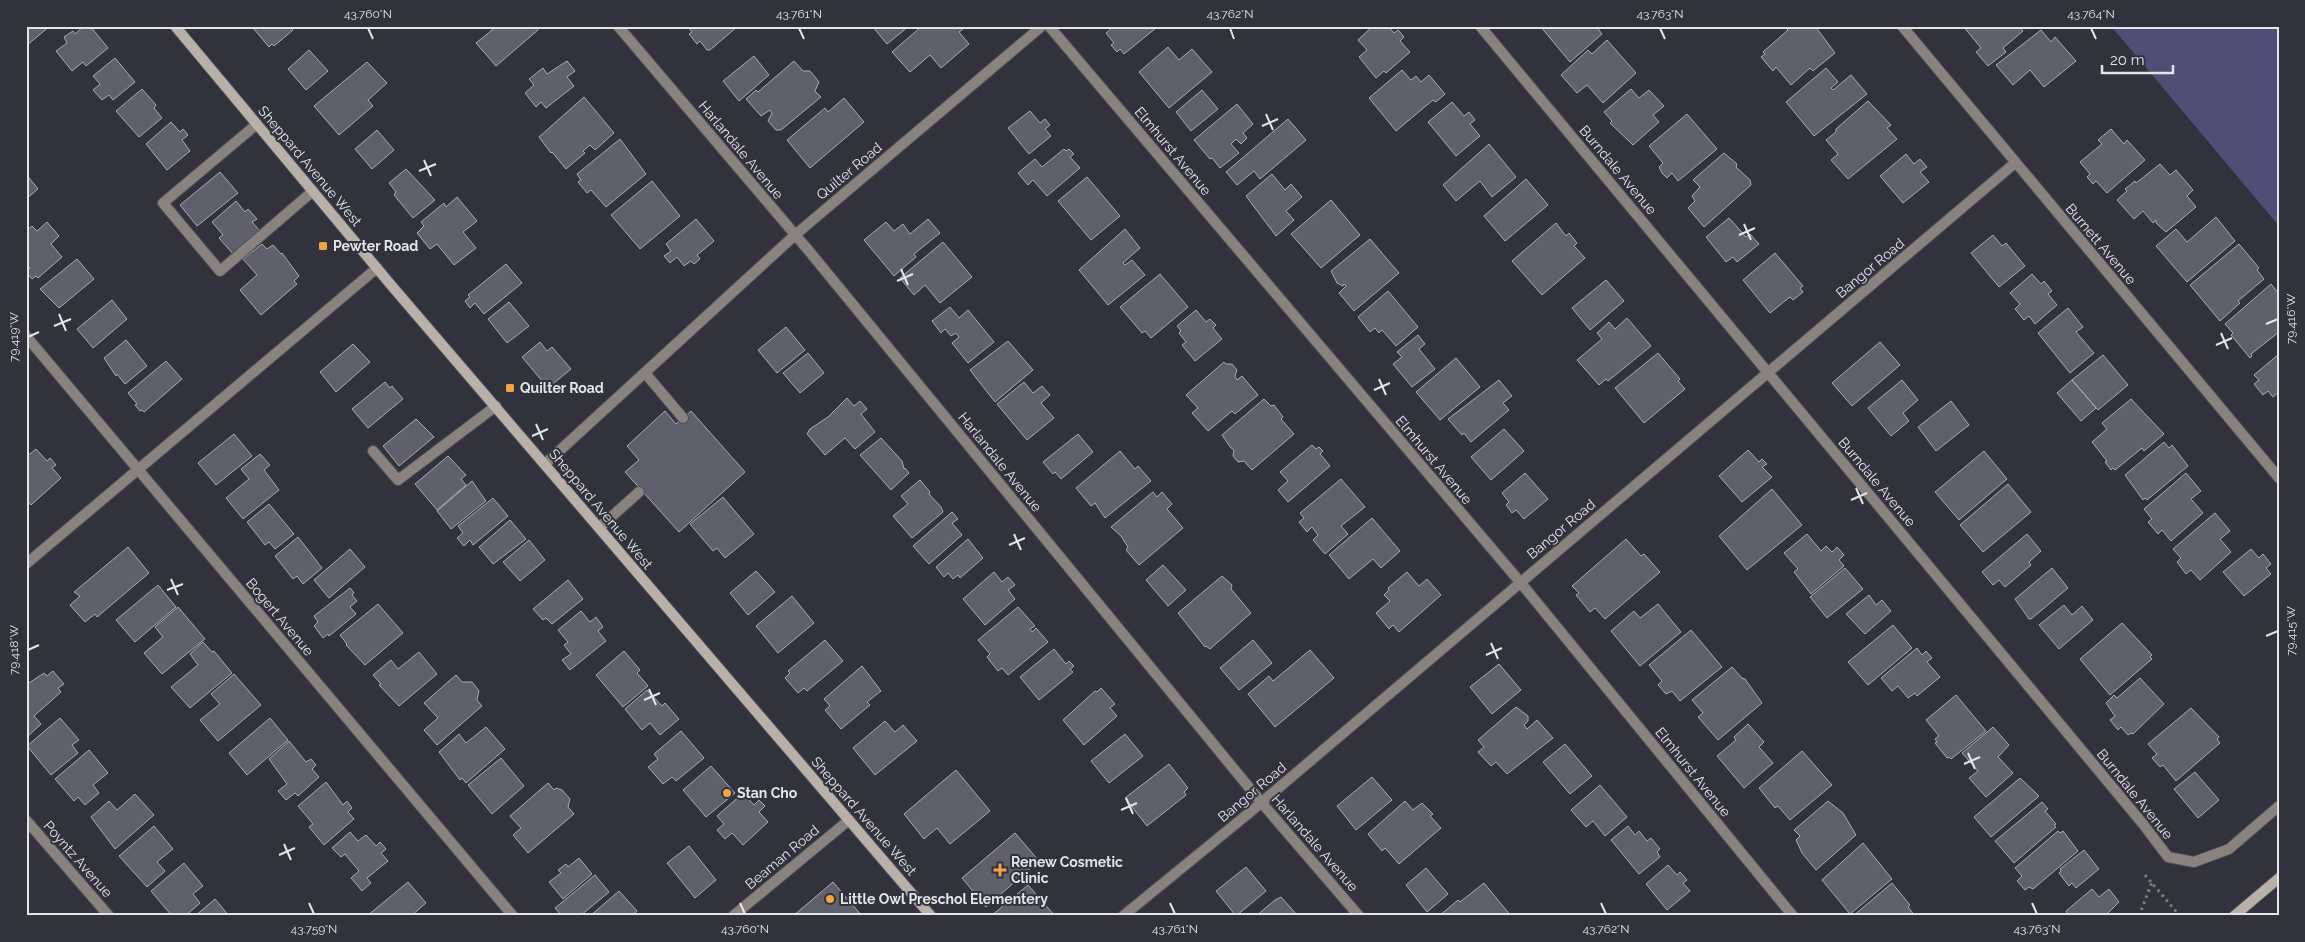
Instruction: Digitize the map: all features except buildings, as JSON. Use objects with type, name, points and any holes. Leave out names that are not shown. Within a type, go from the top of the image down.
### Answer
[{"type":"main road","name":"Sheppard Avenue West","points":[[175,26],[377,268],[932,916]]},
{"type":"main road","points":[[2234,916],[2279,878]]},
{"type":"street","name":"Harlandale Avenue","points":[[618,26],[795,235],[1261,802],[1359,916]]},
{"type":"street","name":"Quilter Road","points":[[545,464],[795,235],[1042,26]]},
{"type":"street","name":"Elmhurst Avenue","points":[[1049,26],[1520,582],[1793,916]]},
{"type":"street","name":"Burndale Avenue","points":[[1480,26],[1768,371],[2143,824],[2168,857],[2194,862],[2229,849],[2279,806]]},
{"type":"street","name":"Burnett Avenue","points":[[1902,26],[2279,478]]},
{"type":"street","points":[[256,124],[163,203],[220,271],[313,191]]},
{"type":"street","name":"Bangor Road","points":[[1123,916],[1261,802],[2015,163]]},
{"type":"street","points":[[26,564],[377,268]]},
{"type":"street","name":"Bogert Avenue","points":[[26,336],[513,916]]},
{"type":"street","points":[[645,373],[683,418]]},
{"type":"street","points":[[373,451],[398,480],[496,406]]},
{"type":"street","points":[[599,528],[639,492]]},
{"type":"street","name":"Poyntz Avenue","points":[[26,820],[109,916]]},
{"type":"street","name":"Beaman Road","points":[[733,916],[849,820]]},
{"type":"path","points":[[2145,875],[2180,916]]},
{"type":"path","points":[[2139,916],[2152,882]]},
{"type":"shaded area","points":[[2111,26],[2279,26],[2279,226]]},
{"type":"place","name":"Pewter Road","points":[[323,246]]},
{"type":"place","name":"Quilter Road","points":[[510,388]]},
{"type":"place","name":"Stan Cho","points":[[727,793]]},
{"type":"place","name":"Renew Cosmetic Clinic","points":[[1000,870]]},
{"type":"place","name":"Little Owl Preschol Elementery","points":[[830,899]]}]
